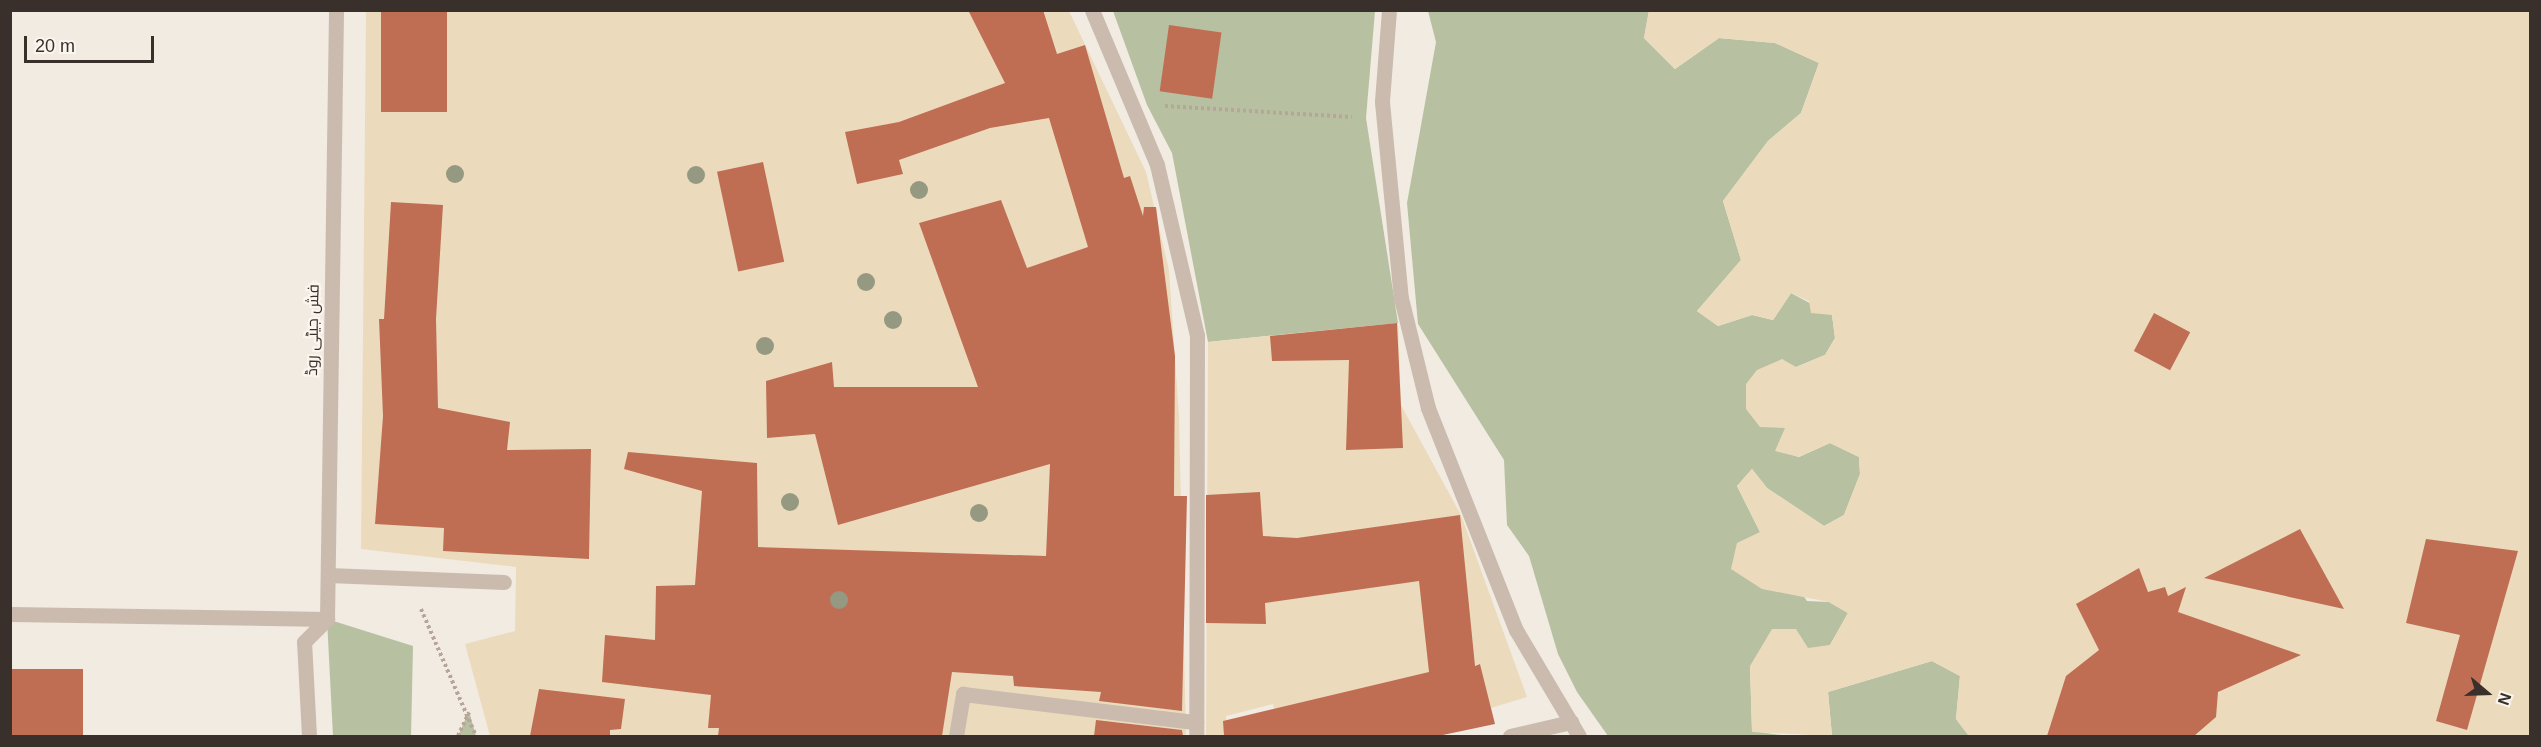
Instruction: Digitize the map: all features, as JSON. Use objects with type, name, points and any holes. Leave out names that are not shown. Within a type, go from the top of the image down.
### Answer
[{"type":"street","name":"فش جیٹی روڈ","points":[[327,619],[336,10]]},
{"type":"street","points":[[956,736],[963,694],[1196,729],[1197,335],[1157,165],[1092,10]]},
{"type":"street","points":[[1389,10],[1384,120],[1401,298],[1428,408],[1516,630],[1579,736]]},
{"type":"street","points":[[328,575],[504,582]]},
{"type":"street","points":[[10,614],[327,619]]},
{"type":"street","points":[[309,736],[304,642],[327,619]]},
{"type":"street","points":[[1510,736],[1571,722]]},
{"type":"path","points":[[1131,104],[1384,120]]},
{"type":"path","points":[[406,579],[469,711],[476,736]]},
{"type":"path","points":[[458,736],[469,711]]},
{"type":"green space","points":[[1113,11],[1375,11],[1366,118],[1398,323],[1208,342],[1172,153],[1147,105]]},
{"type":"green space","points":[[1428,11],[1649,11],[1644,38],[1675,69],[1719,38],[1775,43],[1819,63],[1801,113],[1768,141],[1723,201],[1741,260],[1697,311],[1718,326],[1752,315],[1773,320],[1791,293],[1832,315],[1835,338],[1825,355],[1796,367],[1786,428],[1776,450],[1799,457],[1830,443],[1859,457],[1860,474],[1844,515],[1824,526],[1767,488],[1752,469],[1737,486],[1760,532],[1807,601],[1829,602],[1848,613],[1830,645],[1750,666],[1752,731],[1788,736],[1608,736],[1577,692],[1558,654],[1529,556],[1507,525],[1504,460],[1418,324],[1407,203],[1436,42]]},
{"type":"green space","points":[[327,619],[413,646],[411,736],[333,736]]},
{"type":"green space","points":[[1932,661],[1960,676],[1956,719],[1969,736],[1832,736],[1828,692]]},
{"type":"green space","points":[[469,711],[476,736],[458,736]]},
{"type":"sand","points":[[1649,10],[2530,11],[2530,736],[1969,736],[1956,719],[1960,676],[1932,661],[1828,692],[1832,736],[1752,732],[1750,666],[1772,629],[1796,629],[1808,648],[1830,645],[1848,613],[1829,602],[1762,589],[1731,569],[1737,543],[1760,532],[1737,486],[1752,469],[1767,488],[1824,526],[1844,515],[1860,474],[1859,457],[1830,443],[1799,457],[1775,451],[1785,428],[1760,427],[1746,409],[1746,384],[1757,370],[1782,359],[1796,367],[1825,355],[1835,338],[1832,315],[1811,313],[1809,301],[1791,293],[1773,320],[1752,315],[1718,326],[1697,311],[1741,260],[1723,201],[1768,141],[1801,113],[1819,63],[1775,43],[1719,38],[1675,69],[1644,38]]},
{"type":"sand","points":[[366,11],[1069,11],[1146,172],[1169,270],[1179,416],[1186,736],[490,736],[465,644],[515,631],[516,567],[361,549]]},
{"type":"sand","points":[[1398,323],[1401,405],[1461,515],[1527,697],[1491,708],[1480,664],[1290,707],[1301,736],[1279,736],[1273,704],[1226,716],[1227,736],[1206,736],[1208,342]]},
{"type":"building","points":[[381,10],[447,10],[447,112],[381,112]]},
{"type":"building","points":[[968,10],[1043,10],[1057,54],[1085,45],[1124,178],[1130,176],[1143,216],[1144,207],[1156,207],[1175,356],[1174,496],[1187,496],[1182,711],[1099,701],[1101,692],[1014,686],[1013,676],[952,672],[942,736],[718,736],[719,728],[708,728],[711,695],[602,682],[605,635],[655,640],[656,586],[695,585],[702,491],[624,469],[628,452],[757,463],[758,547],[1046,556],[1050,464],[838,525],[815,434],[767,438],[766,381],[832,362],[834,387],[978,387],[919,223],[1001,200],[1027,268],[1088,247],[1049,118],[990,128],[899,160],[903,174],[857,184],[845,132],[899,122],[1005,83]]},
{"type":"building","points":[[1169,25],[1221,32],[1212,99],[1160,91]]},
{"type":"building","points":[[763,162],[784,262],[738,272],[717,172]]},
{"type":"building","points":[[391,202],[443,205],[436,319],[438,408],[510,422],[507,450],[591,449],[589,559],[443,551],[444,528],[375,524],[383,416],[379,319],[384,319]]},
{"type":"building","points":[[2154,313],[2190,332],[2170,370],[2134,351]]},
{"type":"building","points":[[1397,323],[1403,448],[1346,450],[1349,360],[1272,361],[1270,336]]},
{"type":"building","points":[[1260,492],[1263,536],[1297,538],[1460,515],[1475,666],[1480,664],[1495,724],[1438,736],[1224,736],[1223,721],[1429,672],[1419,581],[1265,603],[1266,624],[1206,623],[1206,495]]},
{"type":"building","points":[[2300,529],[2344,609],[2204,578]]},
{"type":"building","points":[[2426,539],[2518,551],[2467,730],[2436,721],[2460,635],[2406,623]]},
{"type":"building","points":[[2139,568],[2148,592],[2165,587],[2168,596],[2186,587],[2178,612],[2301,655],[2218,692],[2216,717],[2194,736],[2047,736],[2066,676],[2099,650],[2076,604]]},
{"type":"building","points":[[10,669],[83,669],[83,736],[10,736]]},
{"type":"building","points":[[539,689],[625,699],[621,729],[610,730],[610,736],[530,736]]},
{"type":"building","points":[[1096,720],[1182,730],[1183,736],[1094,736]]}]
